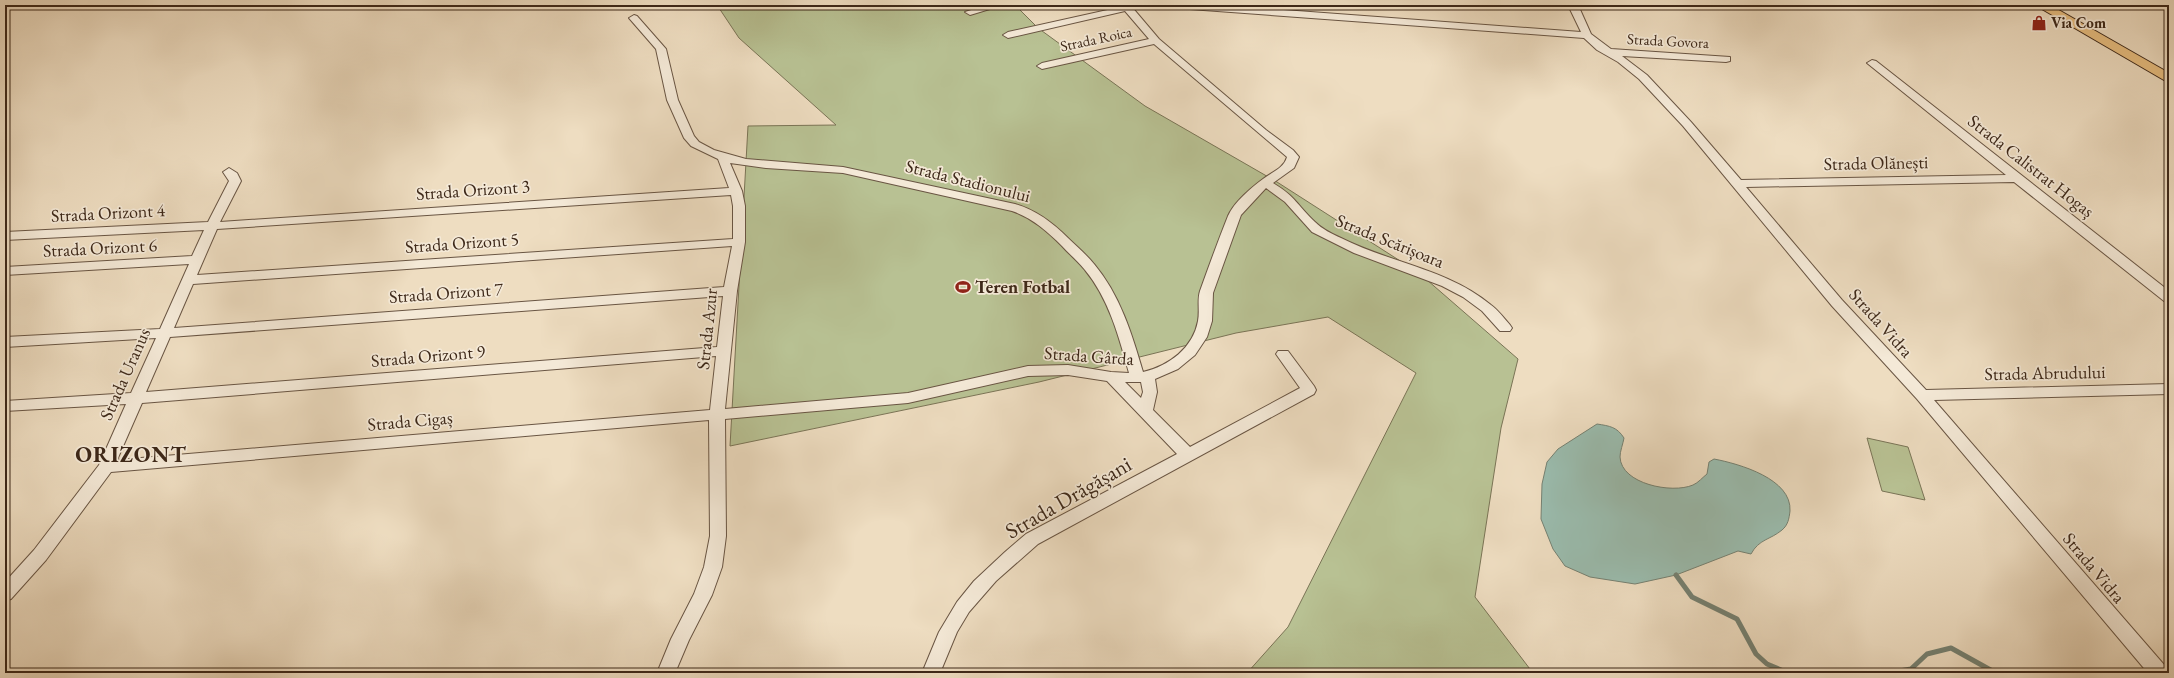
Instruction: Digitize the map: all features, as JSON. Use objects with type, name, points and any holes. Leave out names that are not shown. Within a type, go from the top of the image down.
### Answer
[{"type":"main road","points":[[2041,5],[2169,79]]},
{"type":"street","points":[[970,12],[998,5]]},
{"type":"street","points":[[1176,5],[1587,34]]},
{"type":"street","name":"Strada Vidra","points":[[1573,5],[1587,34],[1608,52],[1630,66],[1647,81],[1837,302],[1922,395],[2159,673]]},
{"type":"street","points":[[1008,35],[1127,7]]},
{"type":"street","name":"Strada Gârda","points":[[717,414],[908,398],[1028,371],[1068,370],[1111,377],[1143,377],[1174,366],[1190,352],[1200,337],[1205,321],[1206,293],[1235,214],[1243,203],[1265,183],[1290,166],[1293,157],[1289,152],[1262,132],[1156,41],[1127,7]]},
{"type":"street","points":[[634,18],[661,49],[661,59],[670,92],[688,137],[694,144],[722,156]]},
{"type":"street","name":"Strada Roica","points":[[1042,66],[1156,41]]},
{"type":"street","name":"Strada Govora","points":[[1608,52],[1726,59]]},
{"type":"street","name":"Strada Calistrat Hogaș","points":[[1872,63],[2169,298]]},
{"type":"street","name":"Strada Azur","points":[[666,673],[680,639],[703,595],[713,567],[718,536],[717,414],[730,291],[739,242],[739,206],[736,191],[722,156]]},
{"type":"street","name":"Strada Stadionului","points":[[722,156],[741,161],[844,170],[1014,208],[1038,217],[1090,267],[1110,297],[1143,377]]},
{"type":"street","name":"Strada Uranus","points":[[5,594],[40,555],[106,467],[212,226],[235,181],[233,175],[229,172]]},
{"type":"street","name":"Strada Olănești","points":[[1737,184],[2016,178]]},
{"type":"street","name":"Strada Scărișoara","points":[[1265,183],[1284,194],[1303,218],[1316,229],[1363,252],[1444,282],[1471,296],[1487,308],[1505,328]]},
{"type":"street","name":"Strada Orizont 3","points":[[212,226],[736,191]]},
{"type":"street","name":"Strada Orizont 4","points":[[5,236],[212,226]]},
{"type":"street","name":"Strada Orizont 5","points":[[188,280],[739,242]]},
{"type":"street","name":"Strada Orizont 6","points":[[5,271],[197,260]]},
{"type":"street","name":"Strada Orizont 7","points":[[5,342],[165,333],[730,291]]},
{"type":"street","name":"Strada Orizont 9","points":[[5,406],[137,398],[723,351]]},
{"type":"street","name":"Strada Drăgășani","points":[[931,673],[954,620],[971,596],[998,567],[1032,539],[1189,456],[1309,390],[1283,354]]},
{"type":"street","points":[[1111,377],[1189,456]]},
{"type":"street","points":[[1143,377],[1150,392],[1146,411]]},
{"type":"street","name":"Strada Abrudului","points":[[1922,395],[2169,389]]},
{"type":"street","name":"Strada Cigaș","points":[[106,467],[717,414]]},
{"type":"green space","points":[[717,5],[1015,5],[1038,28],[1145,106],[1277,182],[1419,273],[1518,359],[1501,428],[1475,597],[1533,673],[1247,673],[1288,627],[1416,373],[1328,317],[1236,333],[1039,382],[730,446],[748,126],[836,125],[739,38]]},
{"type":"green space","points":[[1867,438],[1908,447],[1925,500],[1882,491]]},
{"type":"shaded area","points":[[1597,424],[1606,425],[1619,431],[1624,438],[1620,452],[1623,466],[1629,474],[1638,480],[1649,484],[1673,488],[1693,485],[1707,474],[1709,462],[1714,459],[1750,469],[1762,475],[1774,482],[1783,490],[1788,500],[1790,511],[1787,524],[1778,533],[1758,545],[1751,554],[1738,551],[1676,575],[1635,584],[1590,577],[1565,566],[1553,549],[1541,519],[1542,484],[1547,462],[1558,449]]},
{"type":"waterway","points":[[1676,575],[1692,597],[1737,619],[1756,654],[1767,664],[1788,673]]},
{"type":"waterway","points":[[1888,673],[1911,669],[1927,654],[1951,648],[1996,673]]},
{"type":"waterway","points":[[1863,673],[1885,673]]},
{"type":"place","name":"Via Com","points":[[2039,23]]},
{"type":"place","name":"Teren Fotbal","points":[[963,287]]},
{"type":"district","name":"ORIZONT","points":[[131,454]]}]
